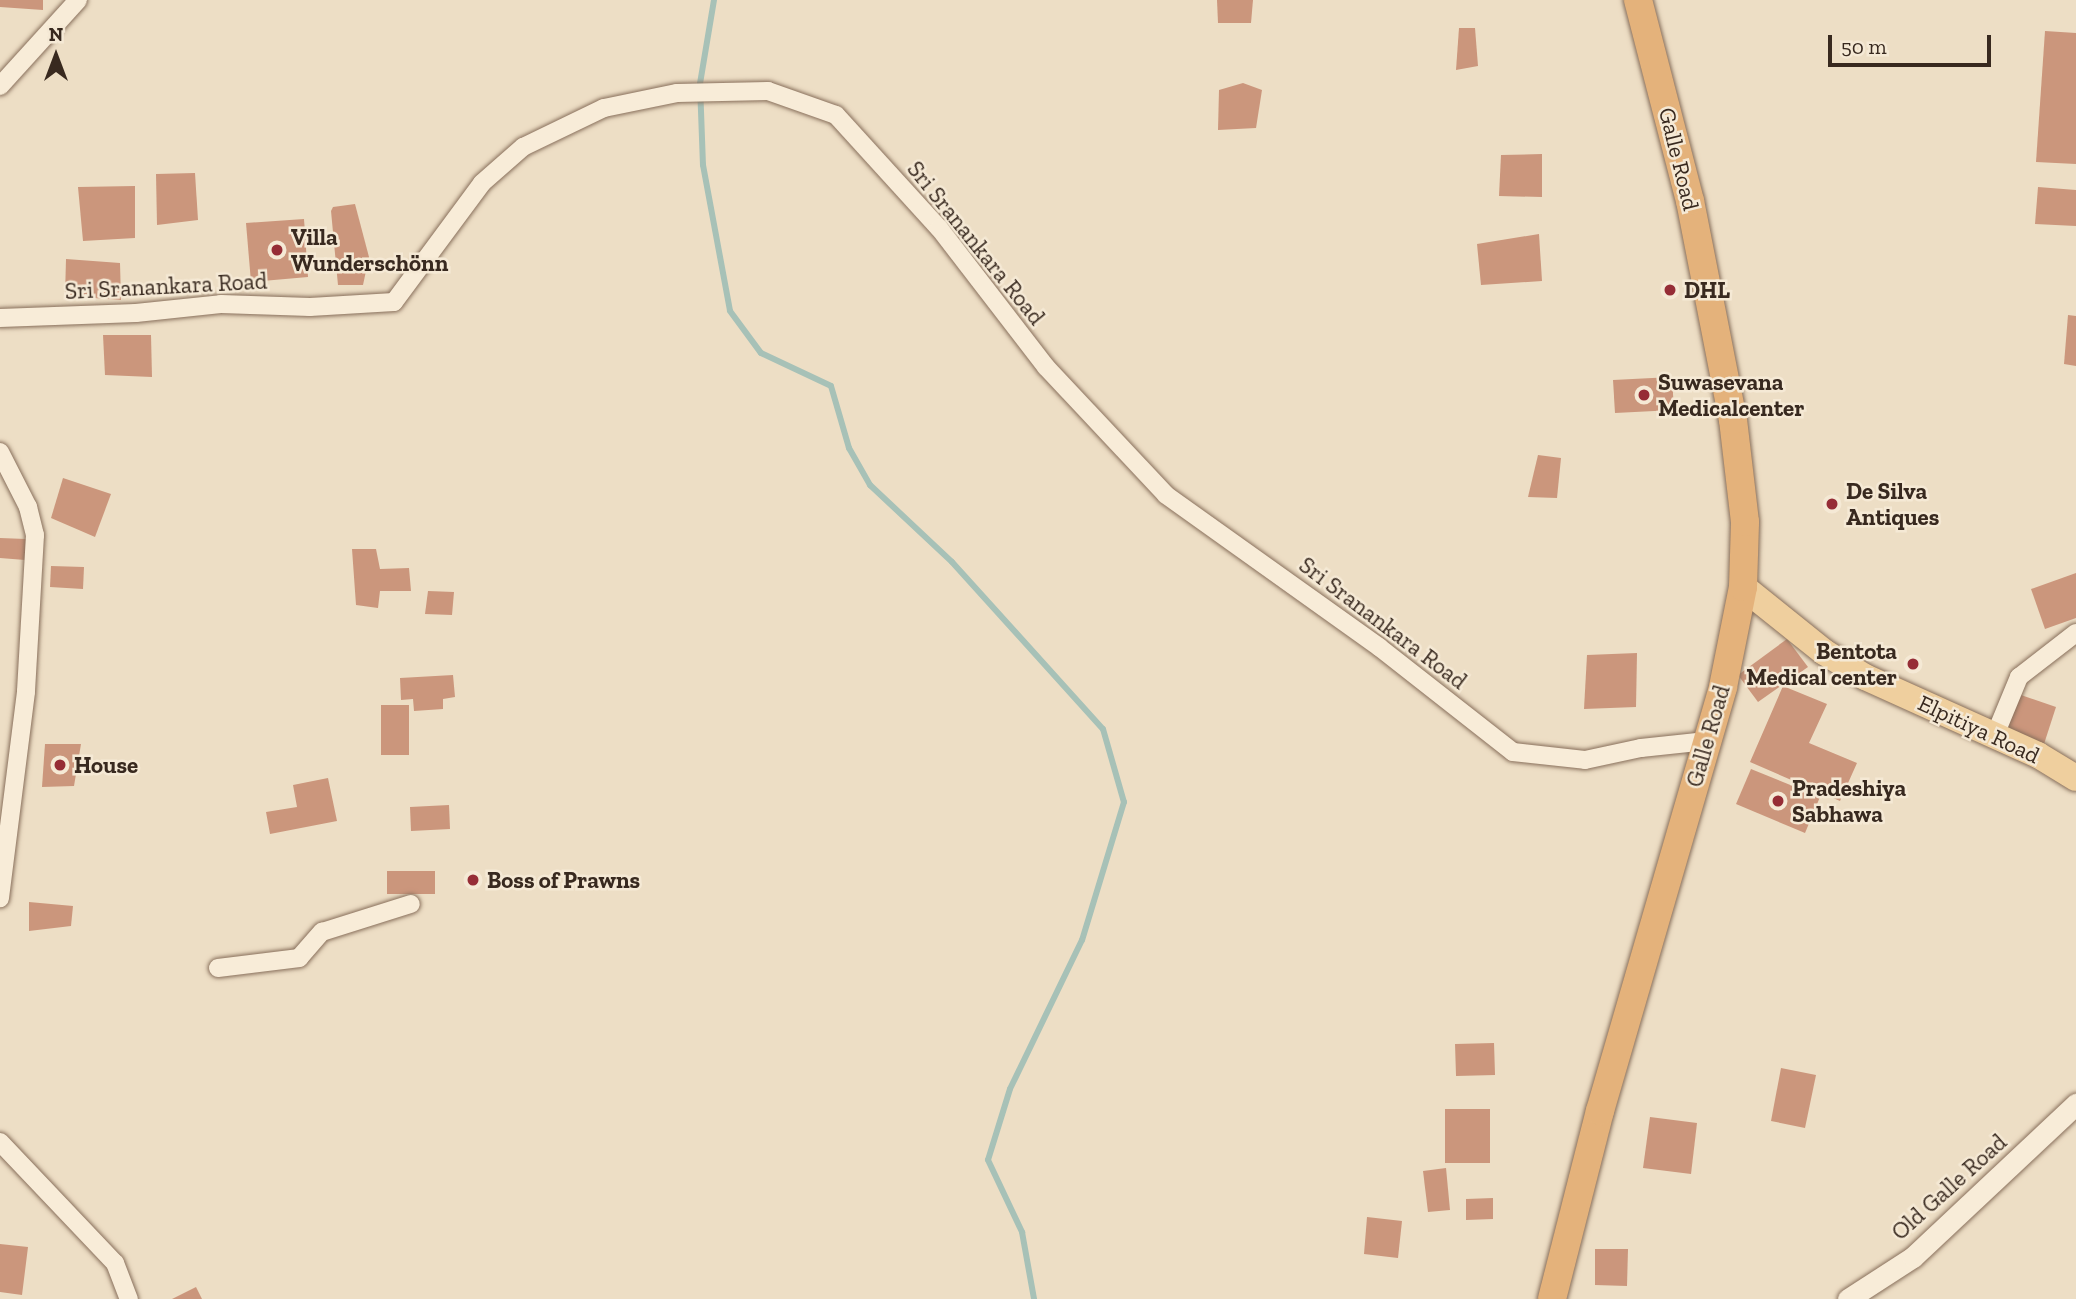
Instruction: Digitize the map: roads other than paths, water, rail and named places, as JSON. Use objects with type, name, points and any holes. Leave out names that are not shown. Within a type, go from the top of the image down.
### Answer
[{"type":"highway","name":"Galle Road","points":[[1552,1299],[1604,1099],[1707,741],[1743,587],[1745,522],[1733,420],[1690,201],[1638,0]]},
{"type":"main road","name":"Elpitiya Road","points":[[1743,587],[1824,652],[1865,677],[1995,735],[2076,778]]},
{"type":"street","points":[[0,86],[78,0]]},
{"type":"street","name":"Sri Sranankara Road","points":[[0,318],[136,313],[221,303],[310,307],[394,302],[482,183],[523,147],[604,108],[677,93],[768,91],[836,115],[939,228],[1046,367],[1166,495],[1379,647],[1513,752],[1586,761],[1641,748],[1707,741]]},
{"type":"street","points":[[0,452],[29,507],[35,535],[26,692],[0,898]]},
{"type":"street","points":[[1995,735],[2019,677],[2076,633]]},
{"type":"street","points":[[218,968],[299,958],[322,932],[411,904]]},
{"type":"street","name":"Old Galle Road","points":[[1849,1299],[1913,1257],[2076,1104]]},
{"type":"street","points":[[0,1142],[115,1263],[129,1299]]},
{"type":"waterway","points":[[714,0],[700,84],[703,165],[730,311],[761,353],[831,386],[849,448],[870,485],[952,562],[1103,729],[1124,802],[1082,940],[1010,1089],[988,1160],[1022,1232],[1034,1299]]},
{"type":"place","name":"Villa Wunderschönn","points":[[277,250]]},
{"type":"place","name":"DHL","points":[[1670,290]]},
{"type":"place","name":"Suwasevana Medicalcenter","points":[[1644,395]]},
{"type":"place","name":"De Silva Antiques","points":[[1832,504]]},
{"type":"place","name":"Bentota Medical center","points":[[1913,664]]},
{"type":"place","name":"House","points":[[60,765]]},
{"type":"place","name":"Pradeshiya Sabhawa","points":[[1778,801]]},
{"type":"place","name":"Boss of Prawns","points":[[473,880]]}]
